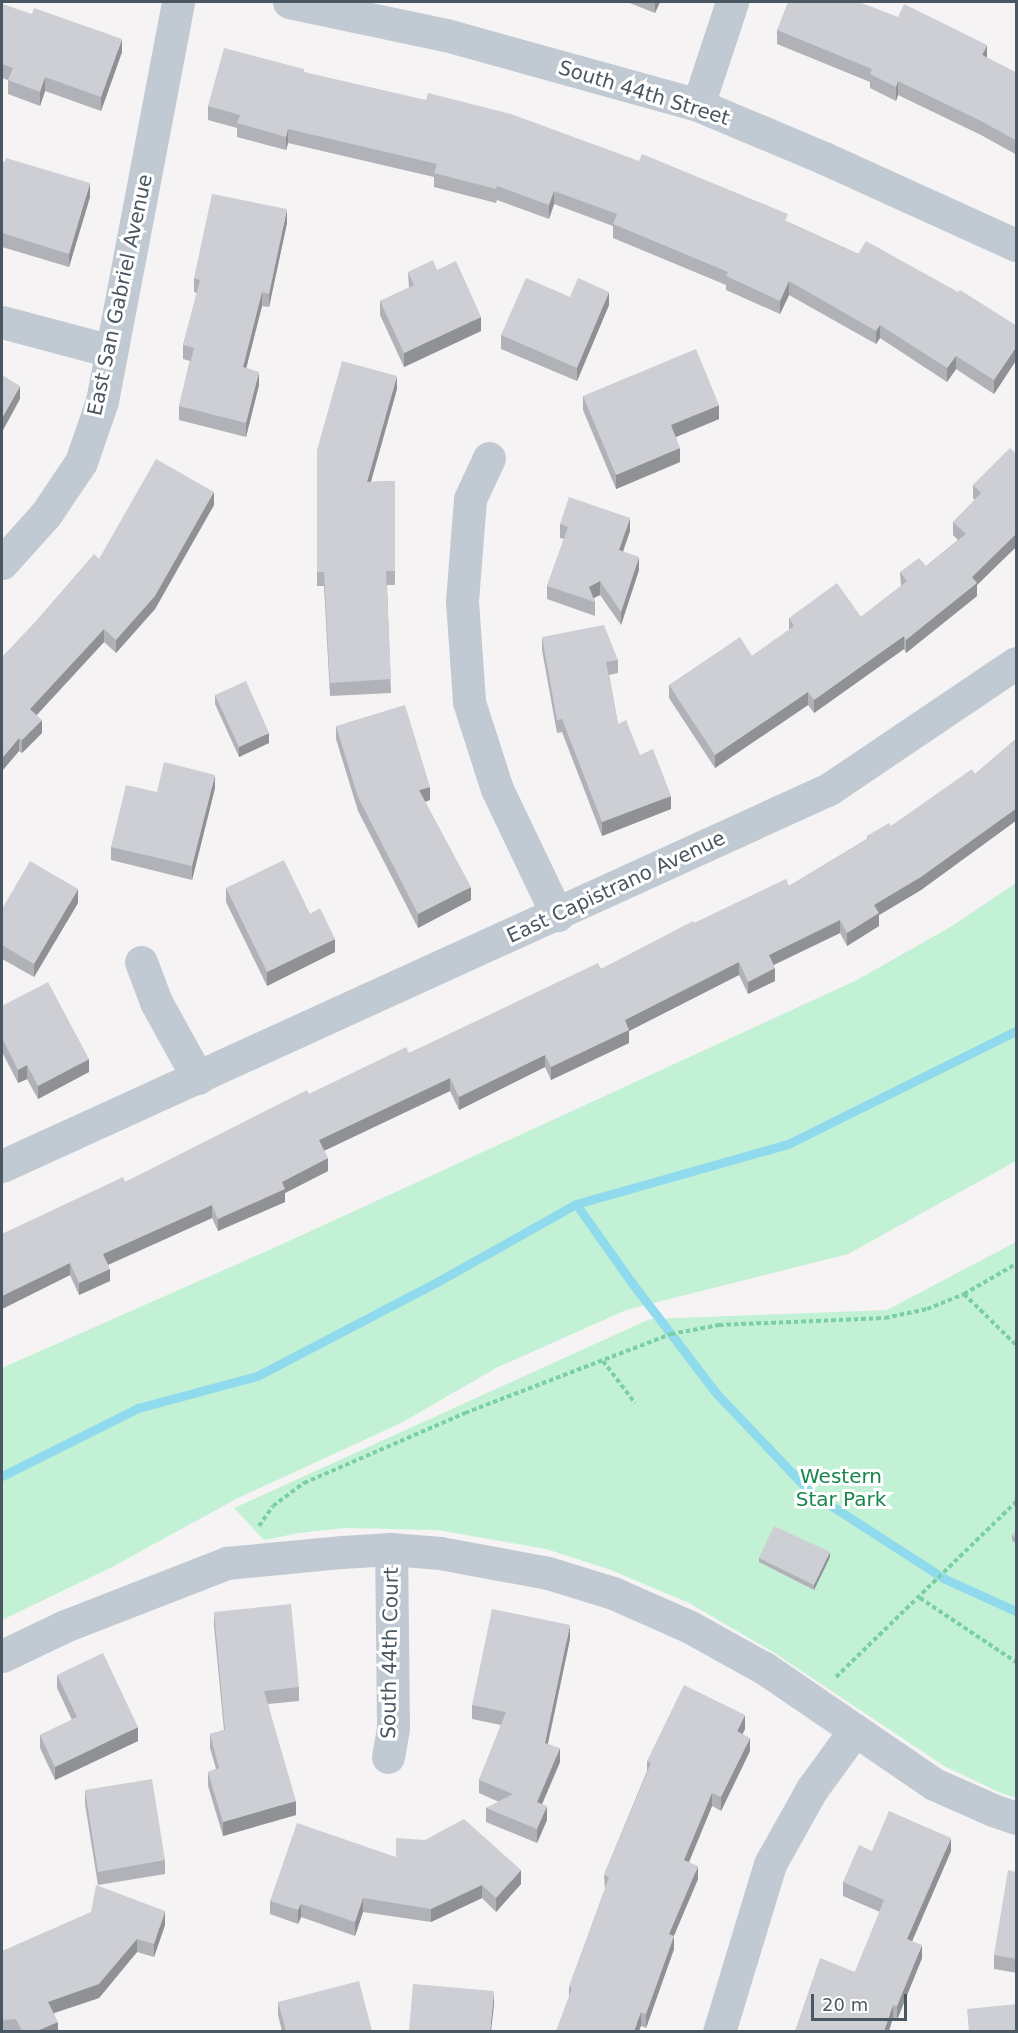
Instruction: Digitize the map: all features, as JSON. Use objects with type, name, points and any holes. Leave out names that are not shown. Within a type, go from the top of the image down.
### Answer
[{"type":"street","name":"East San Gabriel Avenue","points":[[2,563],[46,514],[81,462],[102,401],[178,2]]},
{"type":"street","name":"South 44th Street","points":[[289,2],[446,35],[698,105],[845,167],[1017,245]]},
{"type":"street","points":[[698,105],[732,2]]},
{"type":"street","points":[[2,322],[111,351]]},
{"type":"street","points":[[489,458],[470,499],[462,601],[469,702],[497,789],[557,915]]},
{"type":"street","name":"East Capistrano Avenue","points":[[2,1166],[557,915],[829,789],[1017,663]]},
{"type":"street","points":[[141,963],[156,1002],[198,1078]]},
{"type":"street","points":[[2,1656],[65,1626],[227,1563],[391,1549],[440,1553],[548,1573],[613,1593],[690,1627],[755,1663],[934,1784],[1017,1818]]},
{"type":"street","name":"South 44th Court","points":[[388,1756],[393,1728],[391,1549]]},
{"type":"street","points":[[719,2031],[770,1864],[812,1789],[855,1730]]},
{"type":"path","points":[[264,1560],[258,1525],[273,1506],[304,1483],[465,1413],[671,1334],[718,1325],[885,1318],[927,1309],[964,1294],[1017,1264]]},
{"type":"path","points":[[964,1294],[1017,1345]]},
{"type":"path","points":[[603,1361],[635,1403]]},
{"type":"path","points":[[832,1681],[1017,1502]]},
{"type":"path","points":[[920,1598],[1017,1662]]},
{"type":"green space","points":[[1016,883],[1016,1161],[848,1254],[626,1310],[496,1368],[403,1422],[236,1499],[112,1567],[2,1620],[2,1368],[276,1247],[857,980],[952,926]]},
{"type":"green space","name":"Western Star Park","points":[[1016,1242],[1016,1798],[944,1766],[773,1652],[689,1603],[611,1570],[546,1549],[438,1530],[346,1528],[299,1533],[264,1540],[234,1508],[650,1319],[887,1310]]},
{"type":"building","points":[[788,2],[859,2],[898,17],[904,4],[987,45],[982,55],[1017,73],[1017,141],[898,81],[896,87],[870,74],[872,69],[777,30]]},
{"type":"building","points":[[2,4],[32,14],[34,8],[122,39],[101,97],[45,77],[40,92],[8,80],[13,68],[2,64]]},
{"type":"building","points":[[224,48],[304,69],[304,72],[426,100],[428,93],[511,114],[639,161],[642,154],[788,214],[785,221],[858,254],[866,241],[958,292],[960,290],[1017,326],[1017,346],[994,380],[956,356],[947,368],[880,325],[876,331],[789,281],[780,301],[726,276],[728,272],[613,224],[617,214],[554,191],[549,205],[497,186],[496,189],[434,173],[437,164],[288,129],[286,137],[237,123],[240,115],[208,106]]},
{"type":"building","points":[[6,158],[90,183],[69,254],[2,233],[2,161],[5,162]]},
{"type":"building","points":[[212,194],[287,209],[269,294],[262,292],[243,367],[259,372],[246,423],[179,406],[194,348],[183,345],[200,280],[194,278]]},
{"type":"building","points":[[433,260],[437,270],[456,261],[481,317],[404,353],[380,301],[414,285],[408,272]]},
{"type":"building","points":[[526,278],[570,297],[578,278],[609,292],[577,368],[501,335]]},
{"type":"building","points":[[696,349],[719,405],[671,425],[680,448],[616,475],[583,396]]},
{"type":"building","points":[[342,361],[397,376],[367,482],[395,481],[395,571],[386,571],[391,679],[330,683],[324,572],[317,572],[317,450]]},
{"type":"building","points":[[2,375],[20,386],[2,418]]},
{"type":"building","points":[[1010,448],[1017,455],[1017,533],[972,577],[977,583],[906,640],[904,636],[814,700],[808,692],[715,755],[669,685],[740,637],[752,656],[794,626],[789,618],[837,583],[861,617],[907,581],[900,572],[919,558],[926,566],[966,534],[953,522],[981,493],[973,485]]},
{"type":"building","points":[[156,459],[214,492],[155,596],[116,640],[104,629],[30,709],[42,720],[22,740],[19,738],[2,758],[2,657],[94,554],[99,559]]},
{"type":"building","points":[[569,497],[630,518],[619,550],[639,557],[621,612],[600,581],[589,587],[595,602],[547,586],[568,527],[560,524]]},
{"type":"building","points":[[604,625],[618,660],[606,662],[618,724],[626,720],[640,755],[653,749],[671,796],[602,822],[562,719],[557,720],[542,637]]},
{"type":"building","points":[[246,681],[269,733],[239,747],[215,695]]},
{"type":"building","points":[[405,705],[430,787],[419,790],[471,887],[418,914],[358,797],[336,726]]},
{"type":"building","points":[[1017,738],[1017,808],[921,877],[874,905],[879,913],[847,933],[840,920],[769,955],[775,968],[748,982],[739,962],[625,1020],[629,1030],[551,1067],[545,1055],[459,1097],[450,1078],[319,1140],[328,1158],[282,1182],[285,1189],[218,1219],[212,1205],[103,1254],[110,1269],[79,1283],[70,1263],[2,1296],[2,1234],[123,1177],[125,1182],[307,1090],[309,1094],[406,1047],[409,1053],[598,963],[601,969],[693,921],[694,923],[786,879],[789,886],[868,839],[867,836],[889,823],[891,826],[972,769],[975,774]]},
{"type":"building","points":[[164,762],[215,775],[192,866],[111,847],[126,785],[157,792]]},
{"type":"building","points":[[284,860],[310,914],[320,908],[335,939],[267,972],[226,888]]},
{"type":"building","points":[[30,861],[78,889],[34,964],[2,945],[2,909]]},
{"type":"building","points":[[48,982],[89,1059],[38,1086],[27,1065],[18,1070],[2,1038],[2,1006]]},
{"type":"building","points":[[774,1526],[830,1552],[814,1585],[759,1558]]},
{"type":"building","points":[[1017,1530],[1017,1540],[1012,1535]]},
{"type":"building","points":[[291,1604],[299,1687],[264,1691],[296,1801],[223,1822],[208,1772],[219,1768],[210,1734],[225,1730],[214,1612]]},
{"type":"building","points":[[492,1609],[570,1625],[545,1743],[560,1748],[537,1802],[547,1806],[537,1829],[486,1808],[513,1794],[479,1780],[506,1712],[472,1705]]},
{"type":"building","points":[[103,1653],[138,1727],[55,1767],[40,1735],[77,1717],[57,1675]]},
{"type":"building","points":[[684,1685],[745,1715],[737,1731],[750,1738],[721,1797],[712,1793],[684,1860],[698,1866],[669,1934],[674,1936],[646,2014],[641,2012],[634,2031],[556,2031],[572,1988],[569,1987],[609,1877],[604,1875],[651,1763],[647,1761]]},
{"type":"building","points":[[152,1779],[165,1860],[98,1872],[85,1790]]},
{"type":"building","points":[[889,1811],[951,1838],[907,1939],[922,1945],[897,2006],[893,2005],[884,2031],[795,2031],[820,1958],[855,1972],[884,1900],[843,1882],[859,1845],[872,1851]]},
{"type":"building","points":[[464,1819],[521,1870],[496,1898],[482,1885],[431,1909],[363,1898],[355,1922],[301,1904],[298,1910],[270,1901],[297,1823],[396,1857],[396,1838],[425,1840]]},
{"type":"building","points":[[1008,1870],[1017,1872],[1017,1959],[994,1955]]},
{"type":"building","points":[[96,1885],[165,1911],[154,1944],[137,1939],[99,1984],[48,2002],[58,2022],[37,2031],[22,2031],[16,2019],[2,2020],[2,1951],[91,1912]]},
{"type":"building","points":[[359,1981],[372,2031],[286,2031],[278,2002]]},
{"type":"building","points":[[413,1984],[494,1991],[490,2031],[409,2031]]},
{"type":"building","points":[[1017,2004],[1017,2031],[969,2031],[967,2009]]},
{"type":"waterway","points":[[2,1476],[138,1408],[257,1376],[437,1282],[576,1204],[788,1144],[1016,1031]]},
{"type":"waterway","points":[[576,1204],[632,1283],[717,1394],[810,1492],[945,1579],[1016,1611]]}]
